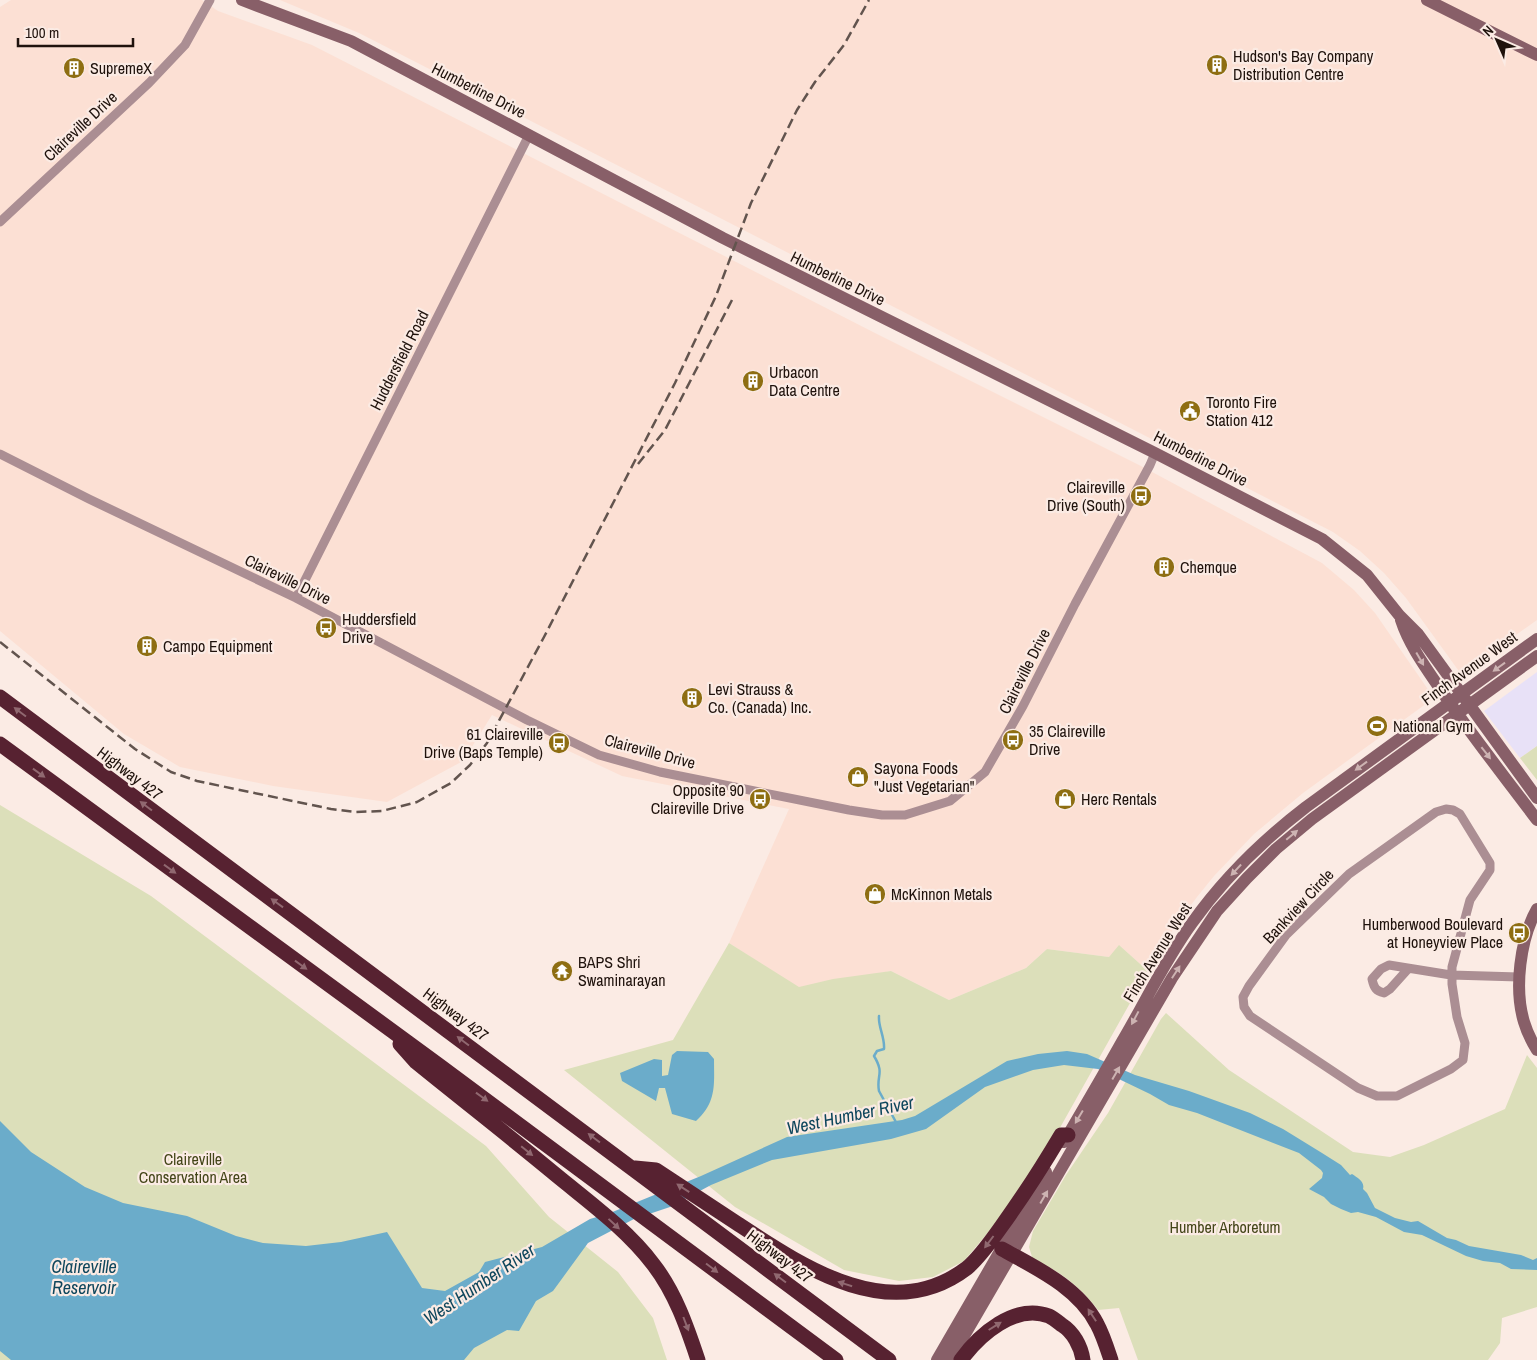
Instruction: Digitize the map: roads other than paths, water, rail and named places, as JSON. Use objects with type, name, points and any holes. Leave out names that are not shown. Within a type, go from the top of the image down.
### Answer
[{"type":"highway","name":"Highway 427","points":[[0,697],[889,1360]]},
{"type":"highway","points":[[0,744],[604,1187],[836,1360]]},
{"type":"highway","points":[[386,1027],[416,1062],[584,1198],[643,1252],[654,1264],[674,1298],[685,1321],[698,1360]]},
{"type":"highway","points":[[633,1168],[656,1170],[796,1261],[826,1276],[844,1284],[868,1290],[906,1292],[929,1289],[951,1279],[975,1260],[1011,1213],[1061,1135],[1068,1135]]},
{"type":"highway","points":[[1006,1252],[1056,1281],[1079,1299],[1097,1324],[1110,1360]]},
{"type":"highway","points":[[961,1360],[993,1326],[1007,1319],[1030,1313],[1049,1316],[1069,1329],[1082,1351],[1083,1360]]},
{"type":"street","name":"Claireville Drive","points":[[0,222],[149,83],[185,45],[210,0]]},
{"type":"street","name":"Humberline Drive","points":[[242,0],[351,41],[743,248],[1155,453],[1322,539],[1367,575],[1399,615],[1418,634],[1537,798]]},
{"type":"street","points":[[1427,0],[1537,56]]},
{"type":"street","name":"Huddersfield Road","points":[[296,598],[529,134]]},
{"type":"street","name":"Claireville Drive","points":[[0,454],[89,499],[296,598],[527,720],[599,755],[660,772],[849,810],[882,815],[905,815],[950,801],[985,772],[1023,706],[1155,453]]},
{"type":"street","name":"Humberline Drive","points":[[1399,615],[1405,633],[1426,668],[1457,714],[1537,820]]},
{"type":"street","name":"Finch Avenue West","points":[[1128,1042],[1161,971],[1181,938],[1218,890],[1245,860],[1306,807],[1537,639]]},
{"type":"street","name":"Finch Avenue West","points":[[943,1358],[1128,1042],[1199,936],[1227,900],[1261,863],[1312,819],[1537,656]]},
{"type":"street","name":"Bankview Circle","points":[[1446,809],[1460,814],[1490,863],[1490,870],[1470,900],[1457,942],[1452,975],[1457,1017],[1465,1042],[1463,1060],[1451,1069],[1397,1096],[1377,1096],[1358,1088],[1250,1016],[1244,1007],[1243,997],[1249,986],[1286,935],[1349,874],[1436,812],[1446,809]]},
{"type":"street","points":[[1537,909],[1527,934],[1519,977],[1520,1003],[1524,1023],[1537,1050]]},
{"type":"street","points":[[1408,969],[1452,975],[1519,977]]},
{"type":"street","name":"Finch Avenue West","points":[[1006,1252],[1068,1135],[1094,1100]]},
{"type":"water","points":[[677,1051],[708,1052],[714,1059],[714,1085],[711,1100],[703,1114],[696,1121],[672,1114],[665,1088],[659,1088],[656,1101],[622,1081],[620,1073],[654,1059],[662,1060],[662,1076],[668,1075],[672,1055]]},
{"type":"water","name":"Claireville Reservoir","points":[[1067,1051],[1087,1054],[1135,1075],[1189,1091],[1250,1113],[1283,1129],[1341,1165],[1350,1175],[1352,1174],[1362,1182],[1363,1189],[1375,1208],[1395,1218],[1411,1222],[1418,1221],[1447,1238],[1469,1246],[1521,1255],[1533,1260],[1537,1258],[1537,1270],[1511,1269],[1500,1263],[1466,1256],[1422,1235],[1404,1232],[1376,1217],[1358,1212],[1351,1213],[1341,1209],[1309,1189],[1322,1178],[1323,1173],[1299,1153],[1197,1113],[1169,1105],[1098,1069],[1064,1065],[1033,1070],[985,1087],[926,1129],[891,1139],[772,1160],[711,1185],[670,1207],[634,1219],[588,1243],[553,1291],[536,1301],[519,1331],[507,1330],[474,1348],[464,1360],[11,1360],[0,1351],[0,1121],[31,1152],[85,1187],[123,1203],[187,1216],[236,1236],[263,1243],[306,1246],[341,1242],[387,1232],[422,1288],[445,1291],[479,1272],[485,1262],[542,1247],[590,1219],[610,1213],[701,1176],[787,1137],[902,1120],[915,1116],[1007,1061],[1038,1054]]},
{"type":"waterway","name":"West Humber River","points":[[879,1016],[884,1045],[884,1049],[877,1051],[874,1056],[880,1071],[879,1091],[897,1124]]},
{"type":"railway","points":[[0,642],[135,749],[171,772],[197,781],[331,809],[356,812],[382,811],[417,802],[451,783],[470,765],[487,743],[544,637],[675,383],[716,296],[751,203],[797,110],[815,82],[844,45],[869,0]]},
{"type":"railway","points":[[638,464],[665,430],[732,300]]},
{"type":"place","name":"Hudson's Bay Company Distribution Centre","points":[[1217,65]]},
{"type":"place","name":"SupremeX","points":[[74,68]]},
{"type":"place","name":"Urbacon Data Centre","points":[[753,381]]},
{"type":"place","name":"Toronto Fire Station 412","points":[[1190,411]]},
{"type":"place","name":"Claireville Drive (South)","points":[[1141,496]]},
{"type":"place","name":"Chemque","points":[[1164,567]]},
{"type":"place","name":"Huddersfield Drive","points":[[326,628]]},
{"type":"place","name":"Campo Equipment","points":[[147,646]]},
{"type":"place","name":"Levi Strauss & Co. (Canada) Inc.","points":[[692,698]]},
{"type":"place","name":"National Gym","points":[[1377,726]]},
{"type":"place","name":"35 Claireville Drive","points":[[1013,740]]},
{"type":"place","name":"61 Claireville Drive (Baps Temple)","points":[[559,743]]},
{"type":"place","name":"Sayona Foods \"Just Vegetarian\"","points":[[858,777]]},
{"type":"place","name":"Opposite 90 Claireville Drive","points":[[760,799]]},
{"type":"place","name":"Herc Rentals","points":[[1065,799]]},
{"type":"place","name":"McKinnon Metals","points":[[875,894]]},
{"type":"place","name":"Humberwood Boulevard at Honeyview Place","points":[[1519,933]]},
{"type":"place","name":"BAPS Shri Swaminarayan","points":[[562,971]]},
{"type":"park label","name":"Claireville Conservation Area","points":[[193,1168]]},
{"type":"park label","name":"Humber Arboretum","points":[[1225,1227]]}]
